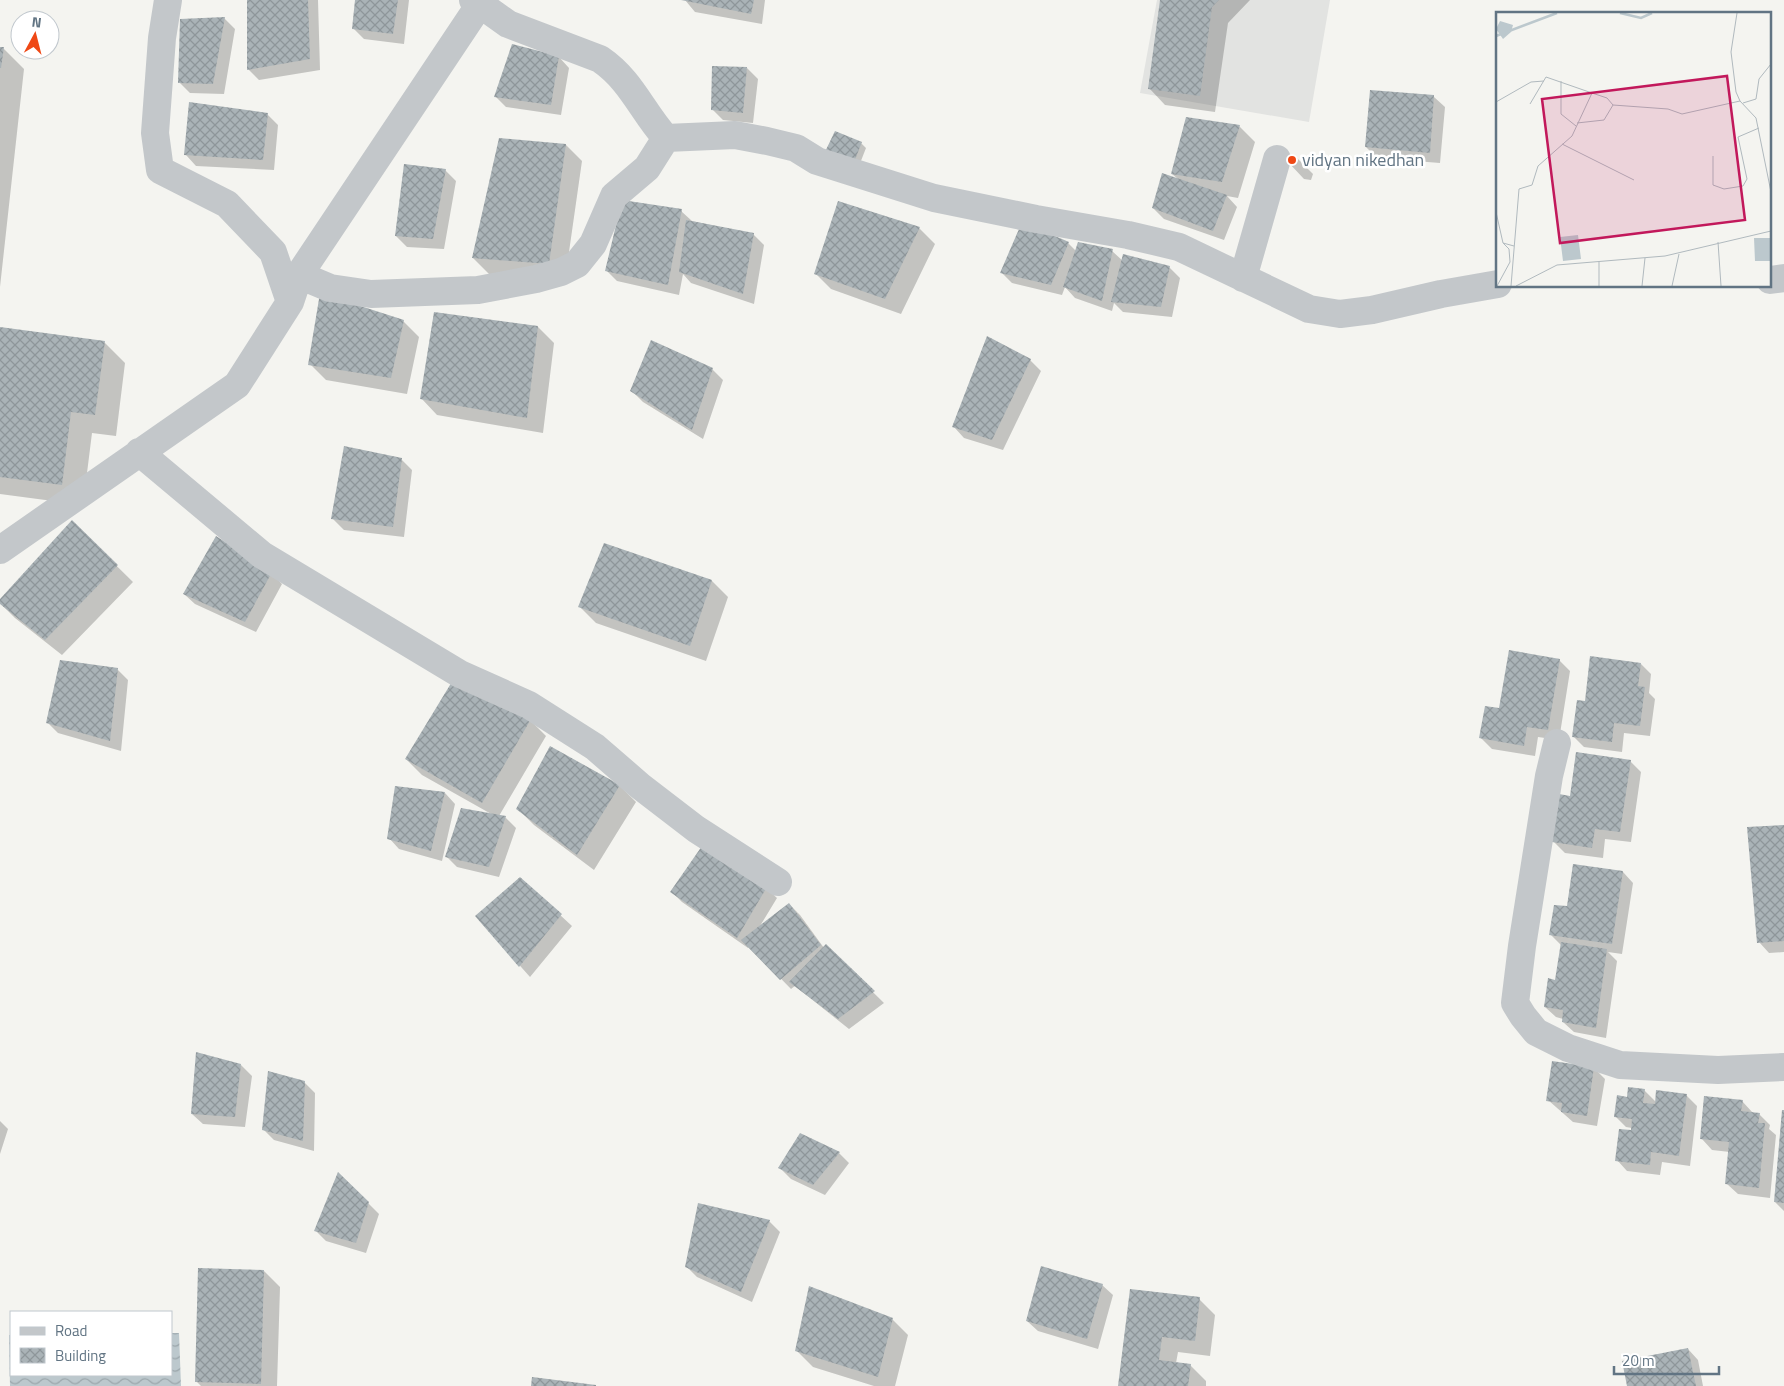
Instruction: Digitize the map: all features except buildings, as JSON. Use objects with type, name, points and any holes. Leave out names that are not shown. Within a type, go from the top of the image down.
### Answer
[{"type":"street","points":[[168,0],[162,38],[155,133],[160,170],[226,204],[273,252],[290,302]]},
{"type":"street","points":[[0,550],[237,385],[290,302],[299,275],[477,2],[508,24],[600,59],[613,68],[631,88],[652,122],[666,138]]},
{"type":"street","points":[[666,138],[735,135],[767,141],[796,148],[817,162],[934,198],[1036,220],[1128,235],[1179,247],[1309,309],[1340,314],[1372,310],[1441,294],[1496,284]]},
{"type":"street","points":[[299,275],[330,288],[371,294],[478,290],[536,279],[560,272],[577,264],[594,244],[614,196],[647,168],[666,138]]},
{"type":"street","points":[[1244,278],[1276,159]]},
{"type":"street","points":[[139,452],[262,555],[460,674],[529,705],[596,747],[640,786],[696,828],[778,882]]},
{"type":"street","points":[[1557,743],[1549,776],[1515,1003],[1523,1016],[1536,1032],[1568,1048],[1620,1064],[1718,1070],[1784,1067]]},
{"type":"shaded area","points":[[1157,0],[1330,0],[1309,122],[1140,93]]},
{"type":"water","points":[[172,1333],[179,1333],[181,1386],[10,1386],[9,1335],[10,1376],[172,1376]]},
{"type":"place","name":"vidyan nikedhan","points":[[1292,160]]}]
